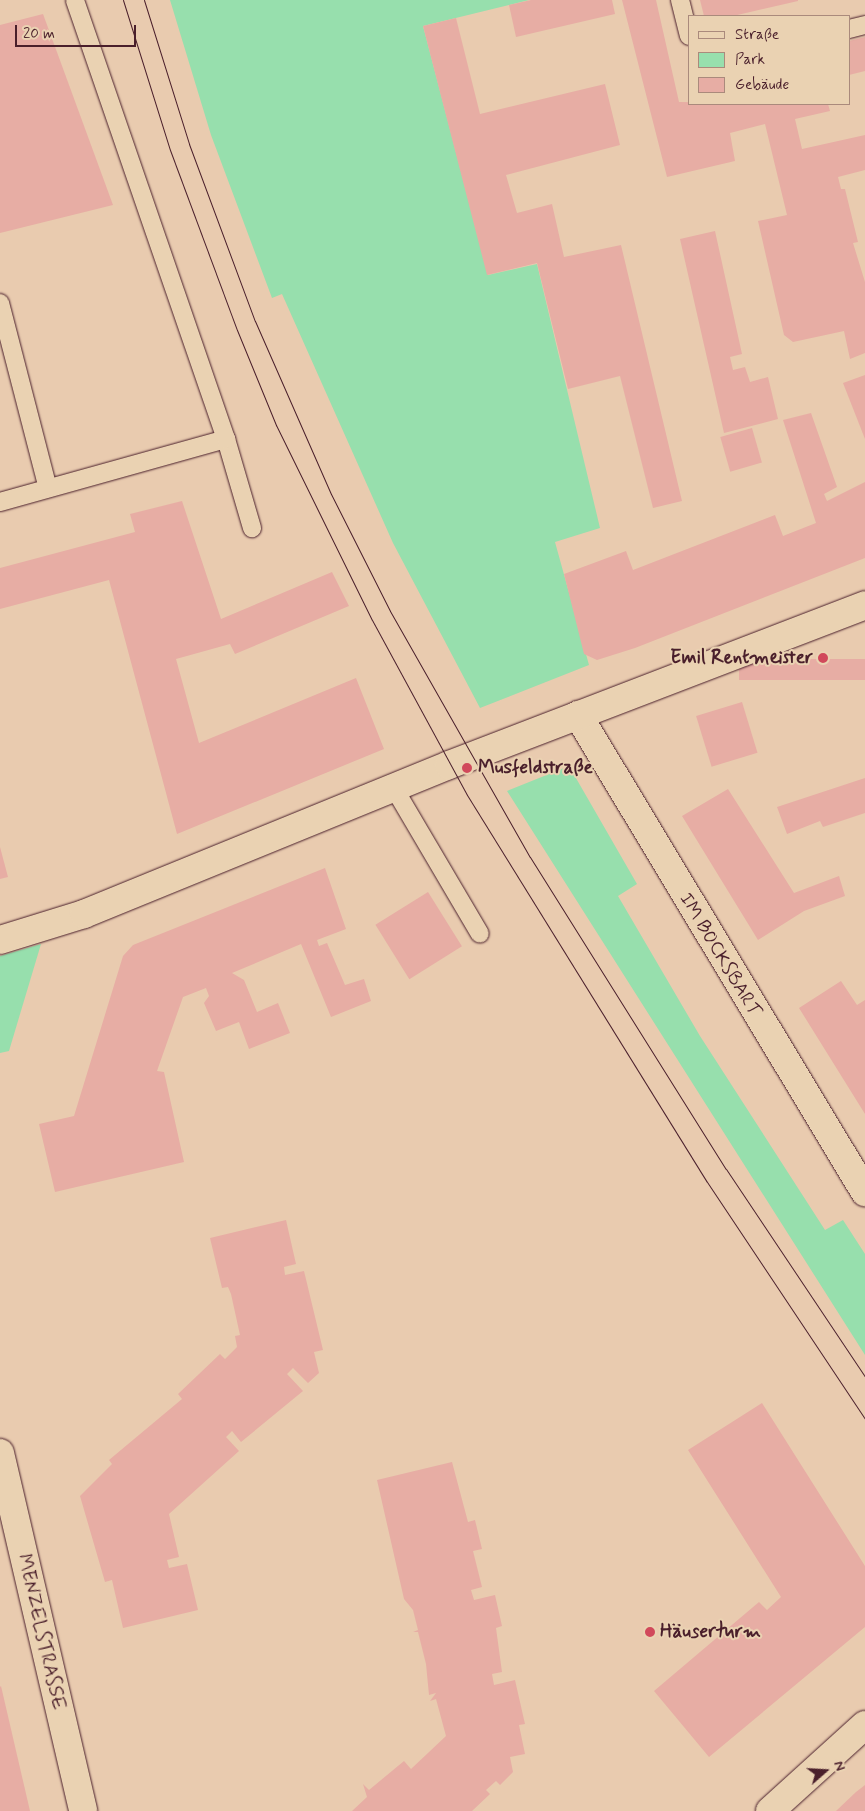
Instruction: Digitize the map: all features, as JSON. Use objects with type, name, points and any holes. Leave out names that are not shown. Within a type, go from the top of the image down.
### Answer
[{"type":"street","points":[[0,940],[84,914],[578,715],[865,605]]},
{"type":"street","name":"IM BOCKSBART","points":[[578,715],[865,1192]]},
{"type":"street","name":"MENZELSTRASSE","points":[[0,1453],[83,1811]]},
{"type":"street","points":[[770,1811],[865,1725]]},
{"type":"lane","points":[[75,0],[226,439],[252,528]]},
{"type":"lane","points":[[680,0],[688,32]]},
{"type":"lane","points":[[850,29],[865,25]]},
{"type":"lane","points":[[0,303],[48,488]]},
{"type":"lane","points":[[0,502],[226,439]]},
{"type":"lane","points":[[394,788],[480,934]]},
{"type":"green space","points":[[170,0],[529,0],[423,26],[488,275],[537,264],[600,528],[555,542],[589,665],[480,708],[393,543],[282,294],[272,298],[211,135]]},
{"type":"green space","points":[[569,766],[637,884],[618,896],[700,1036],[825,1230],[843,1220],[865,1254],[865,1355],[507,791]]},
{"type":"green space","points":[[41,944],[9,1051],[0,1053],[0,956]]},
{"type":"building","points":[[531,0],[612,0],[615,14],[516,37],[509,5]]},
{"type":"building","points":[[622,0],[656,0],[679,102],[688,102],[688,105],[828,105],[830,111],[795,119],[802,149],[865,135],[865,170],[838,177],[841,189],[845,189],[858,242],[853,243],[865,282],[865,353],[850,359],[844,331],[793,342],[784,335],[758,221],[787,215],[765,124],[730,133],[735,161],[667,177]]},
{"type":"building","points":[[700,0],[798,0],[737,15],[704,15]]},
{"type":"building","points":[[43,14],[113,205],[0,233],[0,25]]},
{"type":"building","points":[[456,18],[480,114],[605,84],[620,145],[506,175],[517,213],[552,204],[564,257],[621,245],[682,501],[653,508],[620,376],[568,389],[537,263],[487,275],[423,26]]},
{"type":"building","points":[[865,37],[865,71],[850,75],[850,41]]},
{"type":"building","points":[[715,231],[742,354],[730,357],[733,370],[745,367],[750,382],[768,377],[778,419],[724,433],[680,239]]},
{"type":"building","points":[[865,375],[865,439],[843,383]]},
{"type":"building","points":[[811,413],[837,487],[824,494],[827,501],[865,482],[865,558],[635,648],[597,660],[584,654],[564,574],[626,551],[633,570],[775,515],[783,536],[816,523],[783,420]]},
{"type":"building","points":[[752,428],[762,463],[730,472],[720,437]]},
{"type":"building","points":[[182,501],[221,619],[332,572],[349,606],[235,654],[230,644],[176,659],[199,743],[356,678],[384,749],[177,834],[109,580],[0,609],[0,568],[135,532],[130,514]]},
{"type":"building","points":[[739,659],[865,659],[865,680],[739,680]]},
{"type":"building","points":[[742,702],[757,753],[712,767],[696,716]]},
{"type":"building","points":[[865,778],[865,813],[823,827],[820,821],[787,834],[777,807]]},
{"type":"building","points":[[728,789],[794,893],[839,876],[845,896],[804,911],[758,940],[682,816]]},
{"type":"building","points":[[0,847],[8,877],[0,879]]},
{"type":"building","points":[[325,868],[346,929],[317,940],[319,946],[327,943],[345,985],[364,979],[371,1001],[331,1017],[301,944],[232,973],[244,980],[257,1012],[278,1003],[290,1033],[249,1049],[239,1022],[216,1031],[204,1003],[209,996],[206,988],[183,997],[157,1071],[164,1072],[184,1162],[55,1192],[39,1124],[74,1116],[123,956],[133,945]]},
{"type":"building","points":[[428,892],[462,946],[409,979],[375,925]]},
{"type":"building","points":[[841,981],[857,1005],[865,1000],[865,1114],[799,1008]]},
{"type":"building","points":[[286,1220],[296,1264],[284,1267],[285,1275],[304,1271],[323,1350],[314,1352],[319,1373],[308,1383],[293,1368],[287,1374],[303,1391],[241,1442],[232,1431],[226,1437],[239,1451],[169,1514],[179,1557],[167,1560],[169,1568],[187,1564],[198,1610],[123,1628],[112,1580],[105,1582],[80,1496],[112,1464],[109,1460],[182,1399],[178,1394],[220,1354],[225,1359],[237,1347],[235,1336],[240,1335],[231,1294],[228,1287],[222,1288],[210,1238]]},
{"type":"building","points":[[762,1403],[865,1566],[865,1627],[709,1757],[654,1691],[759,1602],[767,1610],[781,1597],[688,1450]]},
{"type":"building","points":[[452,1462],[468,1522],[475,1520],[482,1549],[473,1551],[482,1587],[471,1590],[474,1600],[495,1595],[502,1626],[496,1628],[502,1672],[492,1674],[494,1685],[515,1680],[525,1724],[519,1725],[525,1754],[510,1757],[513,1772],[500,1785],[496,1781],[486,1790],[490,1794],[472,1811],[352,1811],[367,1797],[363,1784],[369,1790],[404,1761],[411,1769],[446,1736],[436,1699],[430,1701],[436,1693],[429,1695],[426,1664],[418,1632],[413,1632],[418,1630],[413,1610],[404,1599],[377,1480]]},
{"type":"building","points":[[1,1686],[30,1811],[0,1811]]},
{"type":"building","points":[[865,1785],[865,1811],[836,1811],[856,1792]]},
{"type":"tram line","points":[[123,0],[170,150],[237,330],[276,425],[372,620],[467,795],[707,1182],[865,1419]]},
{"type":"tram line","points":[[144,0],[189,144],[255,321],[331,494],[390,611],[530,857],[726,1169],[865,1377]]},
{"type":"place","name":"Emil Rentmeister","points":[[823,658]]},
{"type":"place","name":"Musfeldstraße","points":[[467,768]]},
{"type":"place","name":"Häuserturm","points":[[650,1632]]}]
